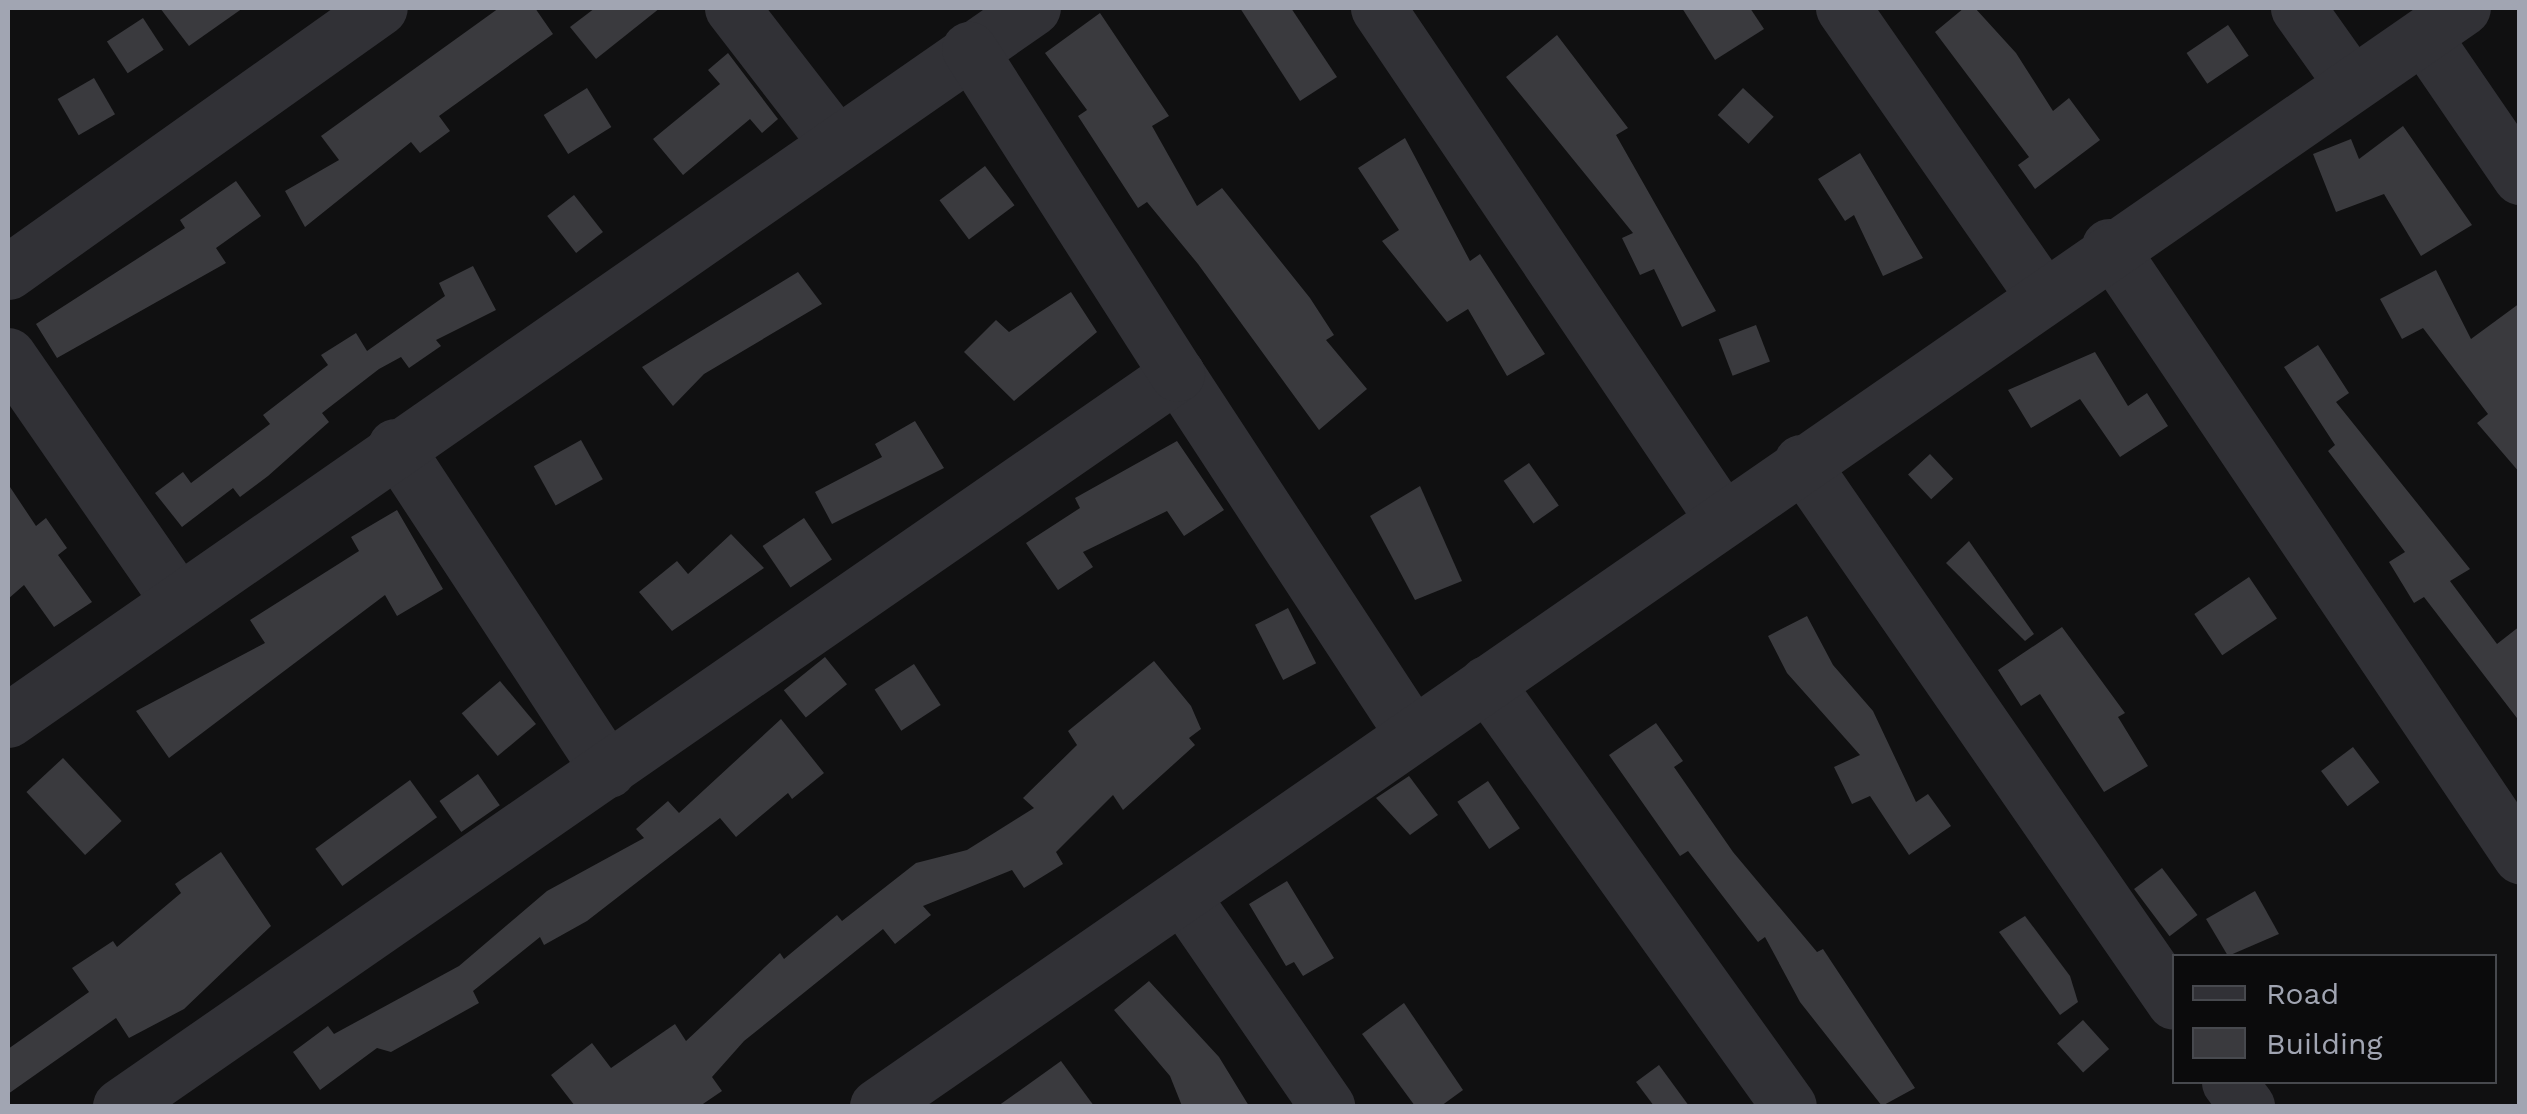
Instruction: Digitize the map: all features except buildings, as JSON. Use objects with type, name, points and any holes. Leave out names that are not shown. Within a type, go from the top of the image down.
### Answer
[{"type":"street","points":[[8,272],[380,8]]},
{"type":"street","points":[[732,8],[834,140]]},
{"type":"street","points":[[8,720],[834,140],[1033,8]]},
{"type":"street","points":[[1378,8],[1720,515]]},
{"type":"street","points":[[1843,8],[2041,293]]},
{"type":"street","points":[[2298,8],[2352,84]]},
{"type":"street","points":[[877,1106],[1182,897],[1720,515],[2443,22],[2520,178]]},
{"type":"street","points":[[970,49],[1412,732]]},
{"type":"street","points":[[2110,246],[2520,856]]},
{"type":"street","points":[[8,355],[177,598]]},
{"type":"street","points":[[120,1106],[179,1090],[608,770],[1177,374]]},
{"type":"street","points":[[395,446],[608,770]]},
{"type":"street","points":[[1802,462],[2172,999]]},
{"type":"street","points":[[1486,682],[1789,1106]]},
{"type":"street","points":[[1182,897],[1327,1106]]},
{"type":"street","points":[[2230,1084],[2247,1106]]}]
